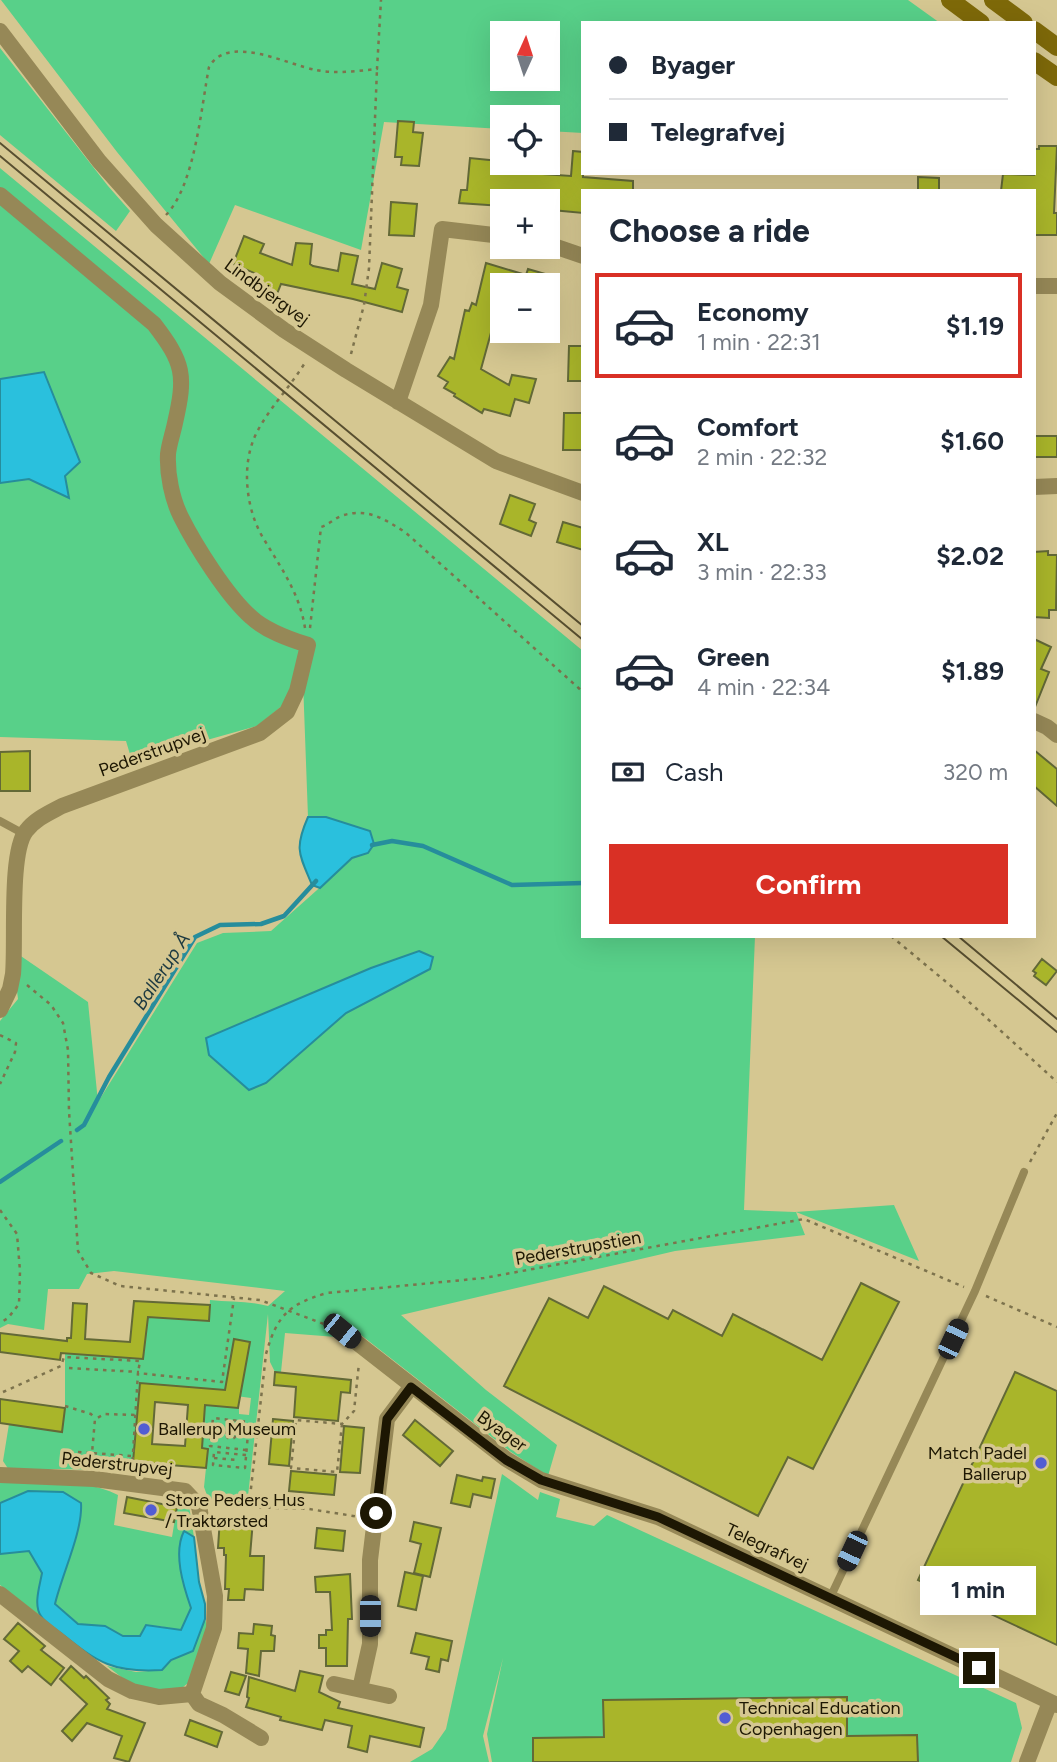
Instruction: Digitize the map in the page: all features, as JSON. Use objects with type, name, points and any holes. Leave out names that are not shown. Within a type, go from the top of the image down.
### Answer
[{"type":"main road","points":[[950,0],[978,21]]},
{"type":"main road","points":[[993,0],[1021,21]]},
{"type":"main road","points":[[1036,31],[1057,47]]},
{"type":"main road","points":[[1036,62],[1057,77]]},
{"type":"street","name":"Lindbjergvej","points":[[0,31],[99,161],[156,225],[220,283],[284,330],[346,370],[496,461],[581,492]]},
{"type":"street","points":[[0,195],[154,324],[172,348],[181,369],[182,392],[168,454],[170,483],[180,515],[230,595],[252,619],[281,636],[308,645]]},
{"type":"street","points":[[398,402],[431,305],[442,229],[490,235]]},
{"type":"street","points":[[560,248],[581,255]]},
{"type":"street","points":[[1036,286],[1057,286]]},
{"type":"street","points":[[1036,487],[1057,486]]},
{"type":"street","name":"Pederstrupvej","points":[[24,834],[34,822],[62,806],[260,733],[287,712],[298,691],[308,645]]},
{"type":"street","points":[[1036,722],[1057,735]]},
{"type":"street","points":[[0,1010],[10,989],[13,974],[17,858],[24,834]]},
{"type":"street","name":"Byager","points":[[342,1331],[506,1460],[541,1480],[578,1493]]},
{"type":"street","points":[[360,1689],[370,1644],[370,1560],[387,1419],[411,1387]]},
{"type":"street","name":"Pederstrupvej","points":[[0,1475],[94,1479],[185,1491],[199,1506]]},
{"type":"street","name":"Telegrafvej","points":[[578,1493],[658,1517],[1054,1704],[1027,1762]]},
{"type":"street","points":[[192,1694],[214,1628],[215,1596],[211,1562],[199,1506]]},
{"type":"street","points":[[0,1594],[108,1679],[132,1691],[159,1697],[192,1694]]},
{"type":"street","points":[[334,1684],[389,1696]]},
{"type":"street","points":[[192,1694],[199,1704],[261,1738]]},
{"type":"lane","points":[[0,821],[24,834]]},
{"type":"lane","points":[[830,1598],[975,1292],[1024,1172]]},
{"type":"path","points":[[346,370],[364,305],[369,268],[380,0]]},
{"type":"path","points":[[156,225],[174,207],[187,178],[209,67],[214,58],[223,54],[244,52],[268,55],[317,70],[349,72],[377,69]]},
{"type":"path","points":[[306,361],[256,434],[247,476],[249,500],[258,532],[292,584],[303,611],[308,645]]},
{"type":"path","points":[[308,645],[321,527],[340,517],[359,513],[379,515],[405,532],[581,689]]},
{"type":"path","points":[[893,938],[957,991],[1057,1082]]},
{"type":"path","points":[[13,974],[51,1004],[62,1023],[68,1051],[78,1251],[91,1273],[120,1286],[260,1300],[342,1331]]},
{"type":"path","points":[[0,1035],[16,1043],[15,1052],[0,1084]]},
{"type":"path","points":[[1024,1172],[1057,1113]]},
{"type":"path","points":[[0,1210],[17,1234],[20,1271],[19,1304],[8,1318],[0,1323]]},
{"type":"path","name":"Pederstrupstien","points":[[287,1309],[306,1299],[327,1293],[484,1278],[804,1219],[1057,1327]]},
{"type":"path","points":[[69,1368],[222,1382],[234,1298]]},
{"type":"path","points":[[249,1506],[266,1353],[272,1334],[287,1309]]},
{"type":"path","points":[[3,1392],[61,1366],[64,1357],[139,1361],[131,1483]]},
{"type":"path","points":[[102,1370],[103,1358]]},
{"type":"path","points":[[342,1424],[296,1419],[291,1468],[337,1472],[342,1424],[354,1410],[359,1363]]},
{"type":"path","points":[[65,1406],[90,1413],[95,1419],[92,1453]]},
{"type":"path","points":[[95,1419],[104,1414],[136,1415]]},
{"type":"path","points":[[246,1450],[211,1446],[213,1418],[249,1422],[245,1468],[213,1465],[214,1452],[246,1455]]},
{"type":"path","points":[[226,1434],[231,1429],[232,1420]]},
{"type":"path","points":[[230,1439],[236,1434],[231,1429]]},
{"type":"path","points":[[212,1432],[226,1434],[230,1439],[230,1448]]},
{"type":"path","points":[[61,1451],[132,1456]]},
{"type":"path","points":[[238,1467],[239,1455]]},
{"type":"path","points":[[214,1458],[238,1460]]},
{"type":"path","points":[[199,1506],[309,1509],[375,1519]]},
{"type":"green space","points":[[1,0],[908,0],[937,21],[581,21],[581,133],[560,132],[560,105],[490,105],[490,128],[384,122],[361,250],[235,205],[209,264],[117,152]]},
{"type":"green space","points":[[0,48],[130,211],[116,231],[0,135]]},
{"type":"green space","points":[[0,168],[581,649],[581,938],[755,938],[744,1210],[795,1212],[894,1205],[919,1261],[796,1212],[805,1235],[675,1251],[401,1315],[486,1390],[557,1445],[548,1476],[511,1452],[343,1321],[336,1337],[285,1333],[281,1372],[275,1372],[270,1362],[268,1314],[248,1496],[244,1500],[229,1504],[208,1498],[204,1487],[208,1449],[202,1448],[205,1405],[239,1408],[239,1414],[249,1415],[251,1398],[140,1383],[133,1462],[116,1470],[54,1469],[31,1473],[9,1470],[3,1461],[9,1424],[62,1431],[65,1353],[142,1359],[148,1317],[209,1320],[210,1300],[268,1306],[285,1291],[114,1271],[87,1274],[79,1289],[48,1289],[44,1330],[8,1324],[0,1328],[0,1021],[18,999],[12,950],[88,1002],[98,1102],[197,943],[223,933],[271,931],[353,858],[368,852],[370,831],[326,817],[308,817],[303,681],[282,706],[257,726],[132,761],[126,741],[0,737]]},
{"type":"green space","points":[[502,1474],[538,1500],[540,1492],[560,1499],[556,1517],[594,1526],[607,1515],[1016,1703],[1022,1728],[1011,1762],[492,1762],[487,1734],[503,1658],[483,1736],[489,1762],[410,1762],[432,1749],[446,1729]]},
{"type":"green space","points":[[60,1482],[104,1489],[118,1495],[114,1525],[172,1537],[177,1507],[189,1506],[194,1537],[184,1531],[179,1559],[191,1608],[181,1630],[158,1626],[141,1636],[123,1636],[105,1626],[78,1624],[55,1604],[61,1580],[63,1492],[28,1491],[0,1503],[0,1483]]},
{"type":"green space","points":[[29,1551],[42,1573],[37,1604],[40,1616],[0,1585],[0,1554]]},
{"type":"green space","points":[[205,1619],[209,1631],[188,1683],[177,1692],[133,1686],[107,1666],[136,1672],[162,1670],[171,1660],[193,1651]]},
{"type":"water","points":[[44,372],[80,462],[65,476],[69,498],[29,479],[0,483],[0,379]]},
{"type":"water","points":[[308,817],[326,817],[370,831],[374,844],[368,853],[352,858],[320,888],[312,885],[300,851],[301,837]]},
{"type":"water","points":[[419,951],[433,957],[430,969],[346,1013],[266,1083],[249,1090],[209,1055],[206,1038],[371,968]]},
{"type":"water","points":[[28,1491],[63,1492],[81,1503],[79,1526],[55,1604],[78,1624],[105,1626],[123,1636],[140,1636],[146,1625],[181,1630],[191,1608],[182,1579],[179,1549],[184,1531],[194,1537],[205,1619],[193,1651],[171,1660],[162,1670],[119,1668],[97,1659],[45,1621],[38,1606],[42,1573],[29,1551],[0,1554],[0,1503]]},
{"type":"building","points":[[398,121],[414,122],[413,132],[423,133],[419,166],[401,165],[402,157],[395,157]]},
{"type":"building","points":[[1039,146],[1057,146],[1054,213],[1057,213],[1057,235],[1036,235],[1036,189],[1001,189],[1003,175],[1036,175],[1036,149],[1039,149]]},
{"type":"building","points":[[573,151],[581,152],[583,177],[633,181],[633,189],[581,189],[581,213],[560,211],[560,189],[490,189],[490,205],[459,203],[461,190],[467,190],[470,158],[490,160],[490,175],[571,176]]},
{"type":"building","points":[[918,177],[939,178],[939,189],[918,189]]},
{"type":"building","points":[[391,202],[417,204],[414,236],[389,235]]},
{"type":"building","points":[[244,236],[264,244],[260,253],[292,265],[296,243],[312,244],[310,264],[313,266],[338,271],[341,253],[358,256],[352,284],[375,289],[382,263],[402,269],[397,287],[408,290],[402,312],[281,284],[277,294],[263,288],[264,286],[256,283],[259,275],[233,264]]},
{"type":"building","points":[[486,263],[519,273],[490,273],[490,336],[481,369],[509,385],[512,375],[536,379],[529,403],[515,399],[510,416],[484,409],[482,413],[444,388],[448,382],[438,376],[450,357],[454,359],[465,310],[469,311],[472,303],[476,305]]},
{"type":"building","points":[[569,346],[581,346],[581,381],[568,381]]},
{"type":"building","points":[[564,413],[581,413],[581,450],[563,450]]},
{"type":"building","points":[[1036,436],[1057,436],[1057,457],[1036,457]]},
{"type":"building","points":[[510,495],[535,504],[529,520],[536,523],[531,536],[500,524]]},
{"type":"building","points":[[563,522],[581,527],[581,549],[557,542]]},
{"type":"building","points":[[1048,551],[1048,555],[1057,555],[1056,610],[1049,610],[1049,618],[1036,617],[1036,552]]},
{"type":"building","points":[[1036,640],[1051,647],[1041,669],[1049,672],[1036,704]]},
{"type":"building","points":[[30,751],[30,791],[0,791],[0,752]]},
{"type":"building","points":[[1036,752],[1057,769],[1057,806],[1036,788]]},
{"type":"building","points":[[1042,959],[1057,971],[1046,985],[1034,976],[1036,973],[1033,971]]},
{"type":"building","points":[[861,1283],[899,1302],[813,1469],[788,1457],[758,1516],[504,1386],[549,1298],[588,1318],[604,1286],[668,1319],[673,1310],[722,1336],[733,1314],[822,1360]]},
{"type":"building","points":[[134,1301],[210,1305],[209,1321],[148,1317],[143,1359],[61,1353],[60,1360],[0,1352],[0,1333],[67,1341],[67,1338],[71,1338],[73,1303],[87,1304],[85,1339],[130,1342]]},
{"type":"building","name":"Ballerup Museum","points":[[234,1339],[250,1342],[238,1408],[205,1405],[202,1448],[208,1449],[206,1468],[133,1462],[140,1383],[225,1390]],"holes":[[[155,1402],[188,1405],[185,1446],[152,1444]]]},
{"type":"building","points":[[275,1372],[351,1380],[350,1393],[341,1392],[338,1421],[294,1417],[296,1387],[274,1385]]},
{"type":"building","points":[[1015,1372],[1057,1391],[1057,1645],[918,1580]]},
{"type":"building","points":[[0,1399],[65,1408],[62,1432],[0,1423]]},
{"type":"building","points":[[273,1419],[293,1421],[289,1466],[269,1464]]},
{"type":"building","points":[[415,1420],[453,1451],[440,1466],[403,1435]]},
{"type":"building","points":[[344,1426],[364,1428],[360,1473],[340,1472]]},
{"type":"building","points":[[291,1471],[336,1475],[334,1495],[289,1491]]},
{"type":"building","points":[[457,1475],[482,1481],[483,1477],[495,1479],[491,1498],[473,1494],[470,1507],[451,1503]]},
{"type":"building","name":"Store Peders Hus / Traktørsted","points":[[127,1497],[177,1507],[174,1522],[124,1513]]},
{"type":"building","points":[[220,1518],[253,1520],[250,1556],[264,1556],[263,1590],[245,1589],[244,1600],[228,1600],[229,1589],[225,1589],[226,1555],[224,1548],[218,1548]]},
{"type":"building","points":[[414,1522],[441,1528],[430,1577],[414,1573],[421,1544],[410,1541]]},
{"type":"building","points":[[317,1528],[345,1531],[343,1551],[315,1548]]},
{"type":"building","points":[[405,1572],[423,1576],[416,1610],[398,1606]]},
{"type":"building","points":[[350,1574],[352,1619],[348,1619],[347,1666],[326,1666],[326,1648],[319,1648],[319,1635],[326,1635],[326,1630],[332,1630],[330,1592],[316,1592],[315,1577]]},
{"type":"building","points":[[18,1623],[45,1646],[41,1650],[64,1668],[51,1685],[28,1666],[22,1672],[10,1661],[19,1651],[4,1639]]},
{"type":"building","points":[[254,1624],[272,1626],[271,1635],[275,1636],[274,1651],[261,1651],[259,1676],[246,1673],[248,1649],[238,1648],[239,1633],[253,1634]]},
{"type":"building","points":[[416,1633],[452,1641],[448,1661],[441,1659],[439,1672],[426,1669],[429,1657],[411,1653]]},
{"type":"building","points":[[71,1666],[109,1698],[106,1700],[110,1704],[107,1709],[145,1723],[129,1762],[114,1758],[122,1736],[87,1723],[72,1741],[62,1731],[87,1704],[60,1679]]},
{"type":"building","points":[[300,1671],[323,1676],[319,1692],[340,1702],[338,1708],[424,1728],[420,1747],[370,1736],[367,1752],[348,1747],[352,1726],[325,1720],[322,1730],[280,1720],[281,1717],[246,1707],[249,1677],[295,1691]]},
{"type":"building","points":[[231,1672],[246,1676],[239,1695],[225,1691]]},
{"type":"building","name":"Technical Education Copenhagen","points":[[847,1697],[847,1736],[917,1735],[918,1762],[533,1762],[533,1738],[604,1737],[603,1700]]},
{"type":"building","points":[[190,1720],[222,1732],[217,1747],[185,1735]]},
{"type":"waterway","name":"Ballerup Å","points":[[372,845],[392,841],[423,846],[512,885],[581,883]]},
{"type":"waterway","name":"Ballerup Å","points":[[77,1130],[84,1125],[109,1077],[195,937],[220,925],[261,924],[284,916],[316,881]]},
{"type":"waterway","name":"Ballerup Å","points":[[0,1182],[61,1141]]},
{"type":"tram line","points":[[0,143],[581,624]]},
{"type":"tram line","points":[[0,156],[581,638]]},
{"type":"tram line","points":[[943,938],[1057,1032]]},
{"type":"tram line","points":[[960,938],[1057,1019]]},
{"type":"place","name":"Ballerup Museum","points":[[144,1429]]},
{"type":"place","name":"Match Padel Ballerup","points":[[1041,1463]]},
{"type":"place","name":"Store Peders Hus / Traktørsted","points":[[151,1510]]},
{"type":"place","name":"Technical Education Copenhagen","points":[[725,1718]]},
{"type":"route","points":[[376,1513],[387,1419],[411,1387],[506,1460],[541,1480],[658,1517],[979,1668]]}]
